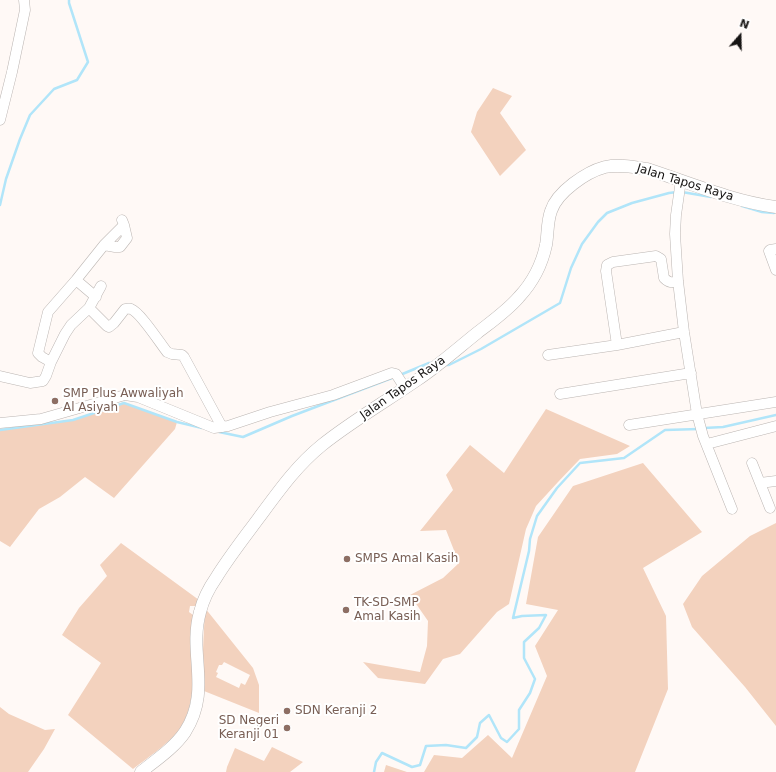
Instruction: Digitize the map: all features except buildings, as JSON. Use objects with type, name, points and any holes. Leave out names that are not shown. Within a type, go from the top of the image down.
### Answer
[{"type":"main road","name":"Jalan Tapos Raya","points":[[141,772],[174,745],[184,733],[192,718],[197,705],[199,692],[197,633],[199,613],[204,598],[228,560],[283,485],[299,466],[320,446],[400,381],[440,363],[502,313],[519,297],[531,281],[540,264],[546,246],[551,209],[563,192],[585,176],[604,168],[613,166],[636,167],[647,169],[680,184],[759,205],[776,207]]},
{"type":"street","points":[[0,120],[25,10],[24,0]]},
{"type":"street","points":[[680,184],[675,234],[678,281],[684,332],[698,417],[705,440],[732,509]]},
{"type":"street","points":[[50,362],[42,357],[38,352],[46,318],[52,307],[104,245],[120,247],[127,238],[123,223]]},
{"type":"street","points":[[776,249],[770,249],[769,251],[776,270]]},
{"type":"street","points":[[616,345],[606,272],[607,265],[613,262],[656,256],[661,259],[664,278],[672,283],[678,281]]},
{"type":"street","points":[[76,280],[96,297]]},
{"type":"street","points":[[0,376],[30,383],[39,382],[45,379],[50,362],[64,334],[89,308],[101,286]]},
{"type":"street","points":[[89,308],[109,327],[114,323],[124,309],[134,310],[167,352],[182,355],[184,357],[222,427]]},
{"type":"street","points":[[548,356],[684,332]]},
{"type":"street","points":[[0,423],[41,419],[125,395],[138,397],[212,427],[222,427],[333,395],[392,373],[400,381]]},
{"type":"street","points":[[560,394],[691,373]]},
{"type":"street","points":[[628,425],[698,417],[776,402]]},
{"type":"street","points":[[705,440],[776,426]]},
{"type":"street","points":[[752,463],[770,508]]},
{"type":"street","points":[[760,483],[776,481]]},
{"type":"shaded area","points":[[493,88],[512,96],[500,113],[526,150],[500,176],[471,132],[477,112]]},
{"type":"shaded area","points":[[124,403],[177,422],[175,429],[114,498],[85,477],[60,497],[39,509],[10,547],[0,541],[0,430],[73,420]]},
{"type":"shaded area","points":[[546,409],[630,446],[617,454],[580,459],[536,506],[526,529],[509,604],[497,612],[460,654],[443,659],[425,684],[378,678],[363,662],[420,672],[427,646],[428,621],[410,595],[443,578],[459,563],[446,530],[420,531],[453,490],[446,475],[470,445],[504,473]]},
{"type":"shaded area","points":[[643,463],[702,532],[643,568],[666,616],[668,689],[635,772],[424,772],[434,755],[462,758],[488,735],[512,758],[547,676],[535,646],[558,610],[526,604],[538,537],[573,486]]},
{"type":"shaded area","points":[[776,523],[776,726],[745,687],[692,627],[683,604],[702,576],[750,536]]},
{"type":"shaded area","points":[[121,543],[199,600],[196,606],[190,606],[189,612],[193,615],[194,675],[190,706],[185,719],[178,731],[168,741],[133,769],[68,715],[101,663],[62,635],[79,608],[107,576],[100,565]]},
{"type":"shaded area","points":[[205,608],[253,668],[259,685],[259,713],[204,691],[203,649]],"holes":[[[224,662],[250,675],[245,685],[241,683],[239,688],[216,677],[218,673],[216,672],[219,665],[222,665]]]},
{"type":"shaded area","points":[[0,707],[9,714],[45,730],[55,729],[44,749],[28,772],[0,772]]},
{"type":"shaded area","points":[[272,747],[303,762],[290,772],[226,772],[235,748],[264,761]]},
{"type":"shaded area","points":[[386,765],[407,772],[384,772]]},
{"type":"waterway","points":[[0,205],[6,179],[30,115],[54,89],[77,80],[88,62],[69,0]]},
{"type":"waterway","points":[[446,365],[449,365],[481,349],[560,303],[571,268],[582,244],[598,222],[607,213],[632,203],[677,192]]},
{"type":"waterway","points":[[682,192],[711,197]]},
{"type":"waterway","points":[[742,206],[762,212],[774,213]]},
{"type":"waterway","points":[[400,375],[429,363],[433,363]]},
{"type":"waterway","points":[[219,432],[243,437],[292,416],[392,378]]},
{"type":"waterway","points":[[0,430],[73,420],[124,403],[177,422],[202,428]]},
{"type":"waterway","points":[[704,428],[723,427],[776,415]]},
{"type":"waterway","points":[[374,772],[376,762],[382,753],[412,767],[420,765],[426,746],[446,745],[466,748],[477,737],[480,723],[489,715],[501,738],[507,742],[519,729],[519,710],[530,693],[535,679],[524,658],[524,642],[539,628],[546,615],[513,618],[529,551],[530,539],[537,516],[557,488],[580,463],[624,458],[665,430],[699,429]]},
{"type":"place","name":"SMP Plus Awwaliyah Al Asiyah","points":[[55,401]]},
{"type":"place","name":"SMPS Amal Kasih","points":[[347,559]]},
{"type":"place","name":"TK-SD-SMP Amal Kasih","points":[[346,610]]},
{"type":"place","name":"SDN Keranji 2","points":[[287,711]]},
{"type":"place","name":"SD Negeri Keranji 01","points":[[287,728]]}]
